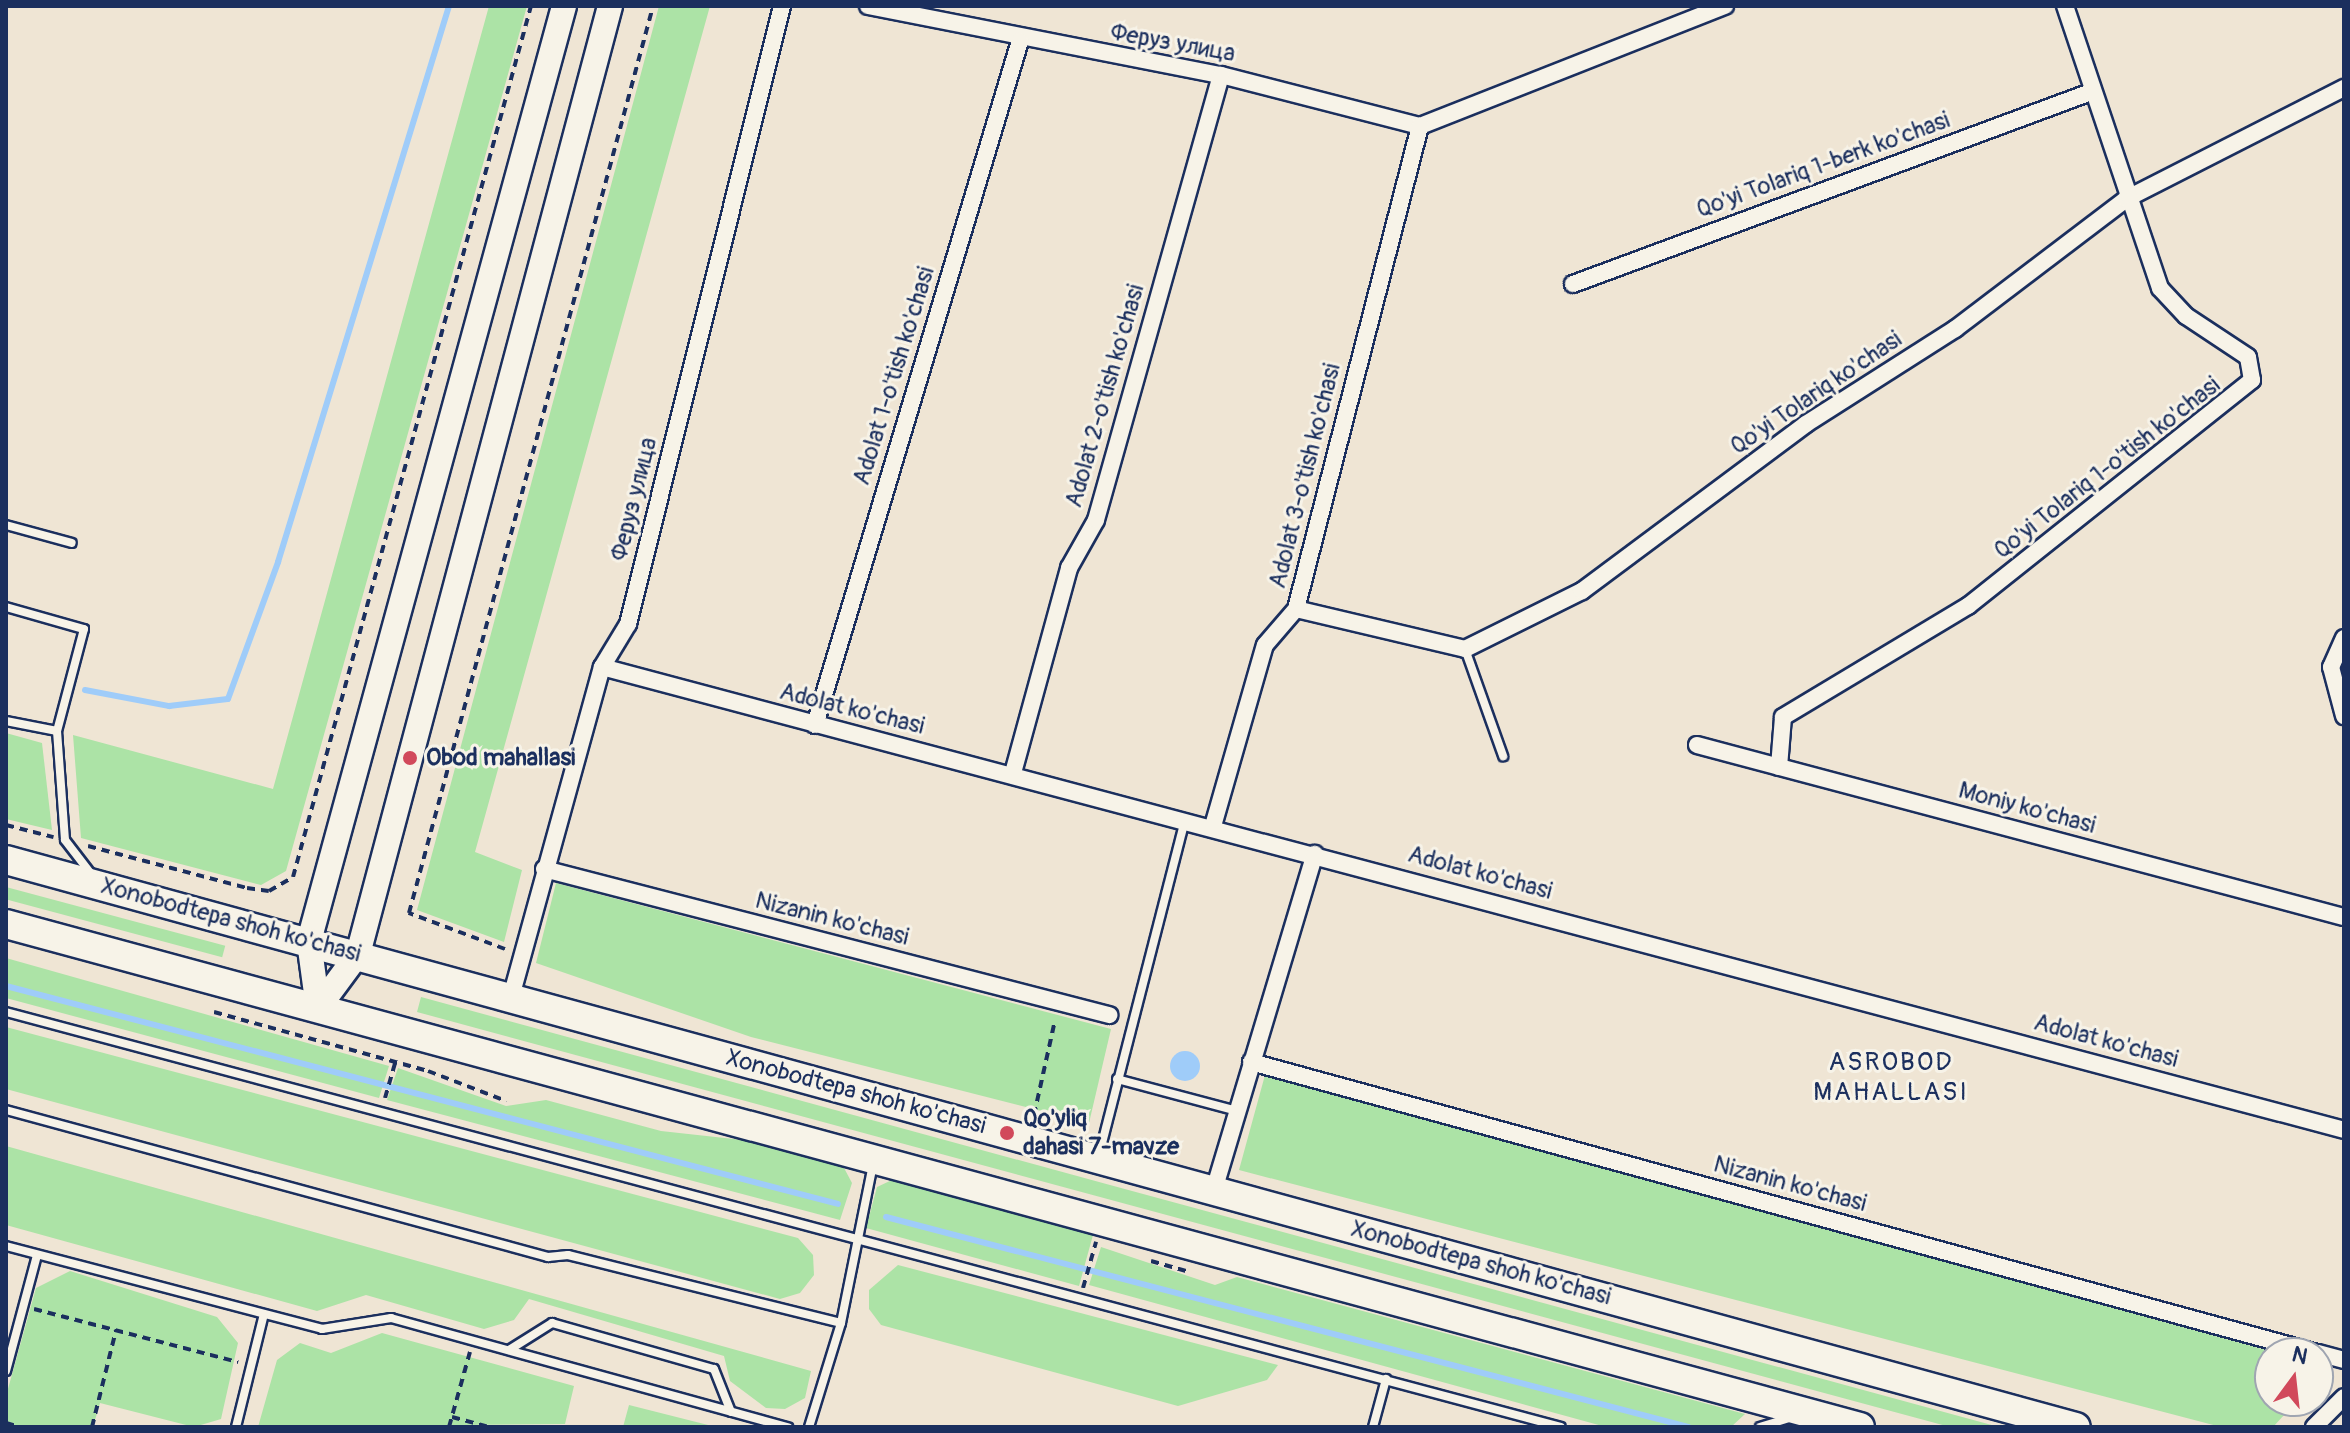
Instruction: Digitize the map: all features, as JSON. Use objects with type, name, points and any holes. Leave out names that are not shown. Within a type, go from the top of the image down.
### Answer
[{"type":"highway","name":"Xonobodtepa shoh ko'chasi","points":[[6,860],[2076,1427]]},
{"type":"highway","points":[[6,924],[1860,1427]]},
{"type":"main road","points":[[318,1008],[309,941],[564,6]]},
{"type":"main road","points":[[318,1008],[358,954],[610,6]]},
{"type":"street","name":"Феруз улица","points":[[511,997],[602,667],[628,624],[782,6]]},
{"type":"street","name":"Феруз улица","points":[[868,6],[1020,41],[1221,75],[1420,126]]},
{"type":"street","points":[[1420,126],[1725,6]]},
{"type":"street","name":"Qo'yi Tolariq 1-o'tish ko'chasi","points":[[1779,767],[1783,717],[1968,606],[2252,380],[2248,357],[2170,303],[2126,199],[2065,6]]},
{"type":"street","name":"Adolat 1-o'tish ko'chasi","points":[[815,725],[1020,41]]},
{"type":"street","name":"Adolat 2-o'tish ko'chasi","points":[[1013,773],[1069,568],[1096,520],[1221,75]]},
{"type":"street","name":"Qo'yi Tolariq ko'chasi","points":[[1465,649],[1582,591],[1806,424],[1955,329],[2126,199],[2344,88]]},
{"type":"street","name":"Qo'yi Tolariq 1-berk ko'chasi","points":[[1573,284],[2091,92]]},
{"type":"street","name":"Adolat 3-o'tish ko'chasi","points":[[1213,826],[1265,645],[1296,609],[1420,126]]},
{"type":"street","points":[[1296,609],[1465,649]]},
{"type":"street","points":[[2344,638],[2331,667],[2344,716]]},
{"type":"street","name":"Adolat ko'chasi","points":[[602,667],[815,725],[1213,826],[2344,1130]]},
{"type":"street","name":"Moniy ko'chasi","points":[[1697,745],[2344,917]]},
{"type":"street","points":[[1214,1190],[1315,854]]},
{"type":"street","name":"Nizanin ko'chasi","points":[[544,869],[1109,1015]]},
{"type":"street","name":"Nizanin ko'chasi","points":[[1251,1062],[2259,1337]]},
{"type":"street","points":[[2314,1427],[2344,1397]]},
{"type":"lane","points":[[6,525],[72,543]]},
{"type":"lane","points":[[6,607],[84,629],[57,731],[65,840],[100,885]]},
{"type":"lane","points":[[1465,649],[1503,756]]},
{"type":"lane","points":[[6,721],[57,731]]},
{"type":"lane","points":[[1098,1158],[1185,819]]},
{"type":"lane","points":[[6,1012],[1561,1427]]},
{"type":"lane","points":[[1117,1079],[1237,1111]]},
{"type":"lane","points":[[6,1110],[548,1257],[568,1255],[841,1323]]},
{"type":"lane","points":[[809,1427],[841,1323],[874,1159]]},
{"type":"lane","points":[[6,1246],[322,1329],[391,1318],[788,1427]]},
{"type":"lane","points":[[6,1371],[37,1255]]},
{"type":"lane","points":[[236,1427],[264,1314]]},
{"type":"lane","points":[[509,1350],[552,1323],[714,1369],[731,1412]]},
{"type":"lane","points":[[1373,1427],[1386,1379]]},
{"type":"lane","points":[[1760,1427],[1809,1413]]},
{"type":"path","points":[[6,825],[247,888],[269,891],[293,877],[531,6]]},
{"type":"path","points":[[521,955],[409,913],[653,6]]},
{"type":"path","points":[[214,1012],[395,1062],[506,1101]]},
{"type":"path","points":[[385,1096],[395,1062]]},
{"type":"path","points":[[1085,1280],[1093,1254]]},
{"type":"path","points":[[24,1306],[252,1365]]},
{"type":"path","points":[[92,1427],[116,1330]]},
{"type":"path","points":[[449,1427],[473,1340]]},
{"type":"path","points":[[452,1417],[490,1427]]},
{"type":"path","points":[[6,1423],[20,1427]]},
{"type":"green space","points":[[489,6],[527,6],[286,871],[261,885],[81,838],[73,735],[273,789]]},
{"type":"green space","points":[[659,6],[710,6],[475,852],[522,870],[504,942],[417,910]]},
{"type":"green space","points":[[6,733],[42,743],[52,830],[6,819]]},
{"type":"green space","points":[[556,883],[1111,1029],[1089,1123],[751,1037],[536,963]]},
{"type":"green space","points":[[6,887],[225,946],[222,957],[6,899]]},
{"type":"green space","points":[[6,958],[389,1066],[379,1098],[6,998]]},
{"type":"green space","points":[[421,997],[1999,1427],[1950,1427],[417,1012]]},
{"type":"green space","points":[[6,1027],[798,1238],[813,1255],[814,1275],[800,1293],[780,1299],[6,1089]]},
{"type":"green space","points":[[398,1068],[506,1106],[546,1100],[661,1131],[752,1141],[843,1166],[852,1183],[840,1220],[387,1100]]},
{"type":"green space","points":[[1265,1075],[2254,1347],[2254,1417],[2282,1417],[2273,1427],[2221,1427],[1239,1170]]},
{"type":"green space","points":[[6,1146],[811,1371],[805,1398],[785,1409],[766,1408],[730,1381],[724,1356],[529,1299],[514,1320],[484,1329],[366,1295],[317,1311],[6,1225]]},
{"type":"green space","points":[[892,1180],[1093,1235],[1079,1286],[866,1228],[877,1187]]},
{"type":"green space","points":[[1101,1247],[1215,1285],[1237,1277],[1745,1414],[1731,1427],[1606,1427],[1089,1285]]},
{"type":"green space","points":[[898,1265],[1278,1365],[1267,1380],[1178,1406],[881,1325],[869,1309],[869,1290]]},
{"type":"green space","points":[[70,1271],[217,1317],[238,1343],[221,1419],[194,1427],[100,1403],[93,1427],[6,1427],[6,1396],[36,1288]]},
{"type":"green space","points":[[382,1333],[574,1386],[565,1424],[258,1427],[277,1360],[300,1343],[331,1353]]},
{"type":"green space","points":[[629,1405],[716,1427],[623,1427]]},
{"type":"water","points":[[1185,1051],[1191,1052],[1199,1060],[1199,1072],[1191,1080],[1185,1081],[1179,1080],[1171,1072],[1170,1066],[1171,1060],[1179,1052]]},
{"type":"waterway","points":[[85,690],[169,706],[228,699],[278,562],[449,6]]},
{"type":"waterway","points":[[6,986],[838,1204]]},
{"type":"waterway","points":[[886,1217],[1689,1427]]},
{"type":"place","name":"Obod mahallasi","points":[[410,758]]},
{"type":"place","name":"Qo'yliq dahasi 7-mavze","points":[[1007,1133]]},
{"type":"district","name":"ASROBOD MAHALLASI","points":[[1891,1078]]}]
